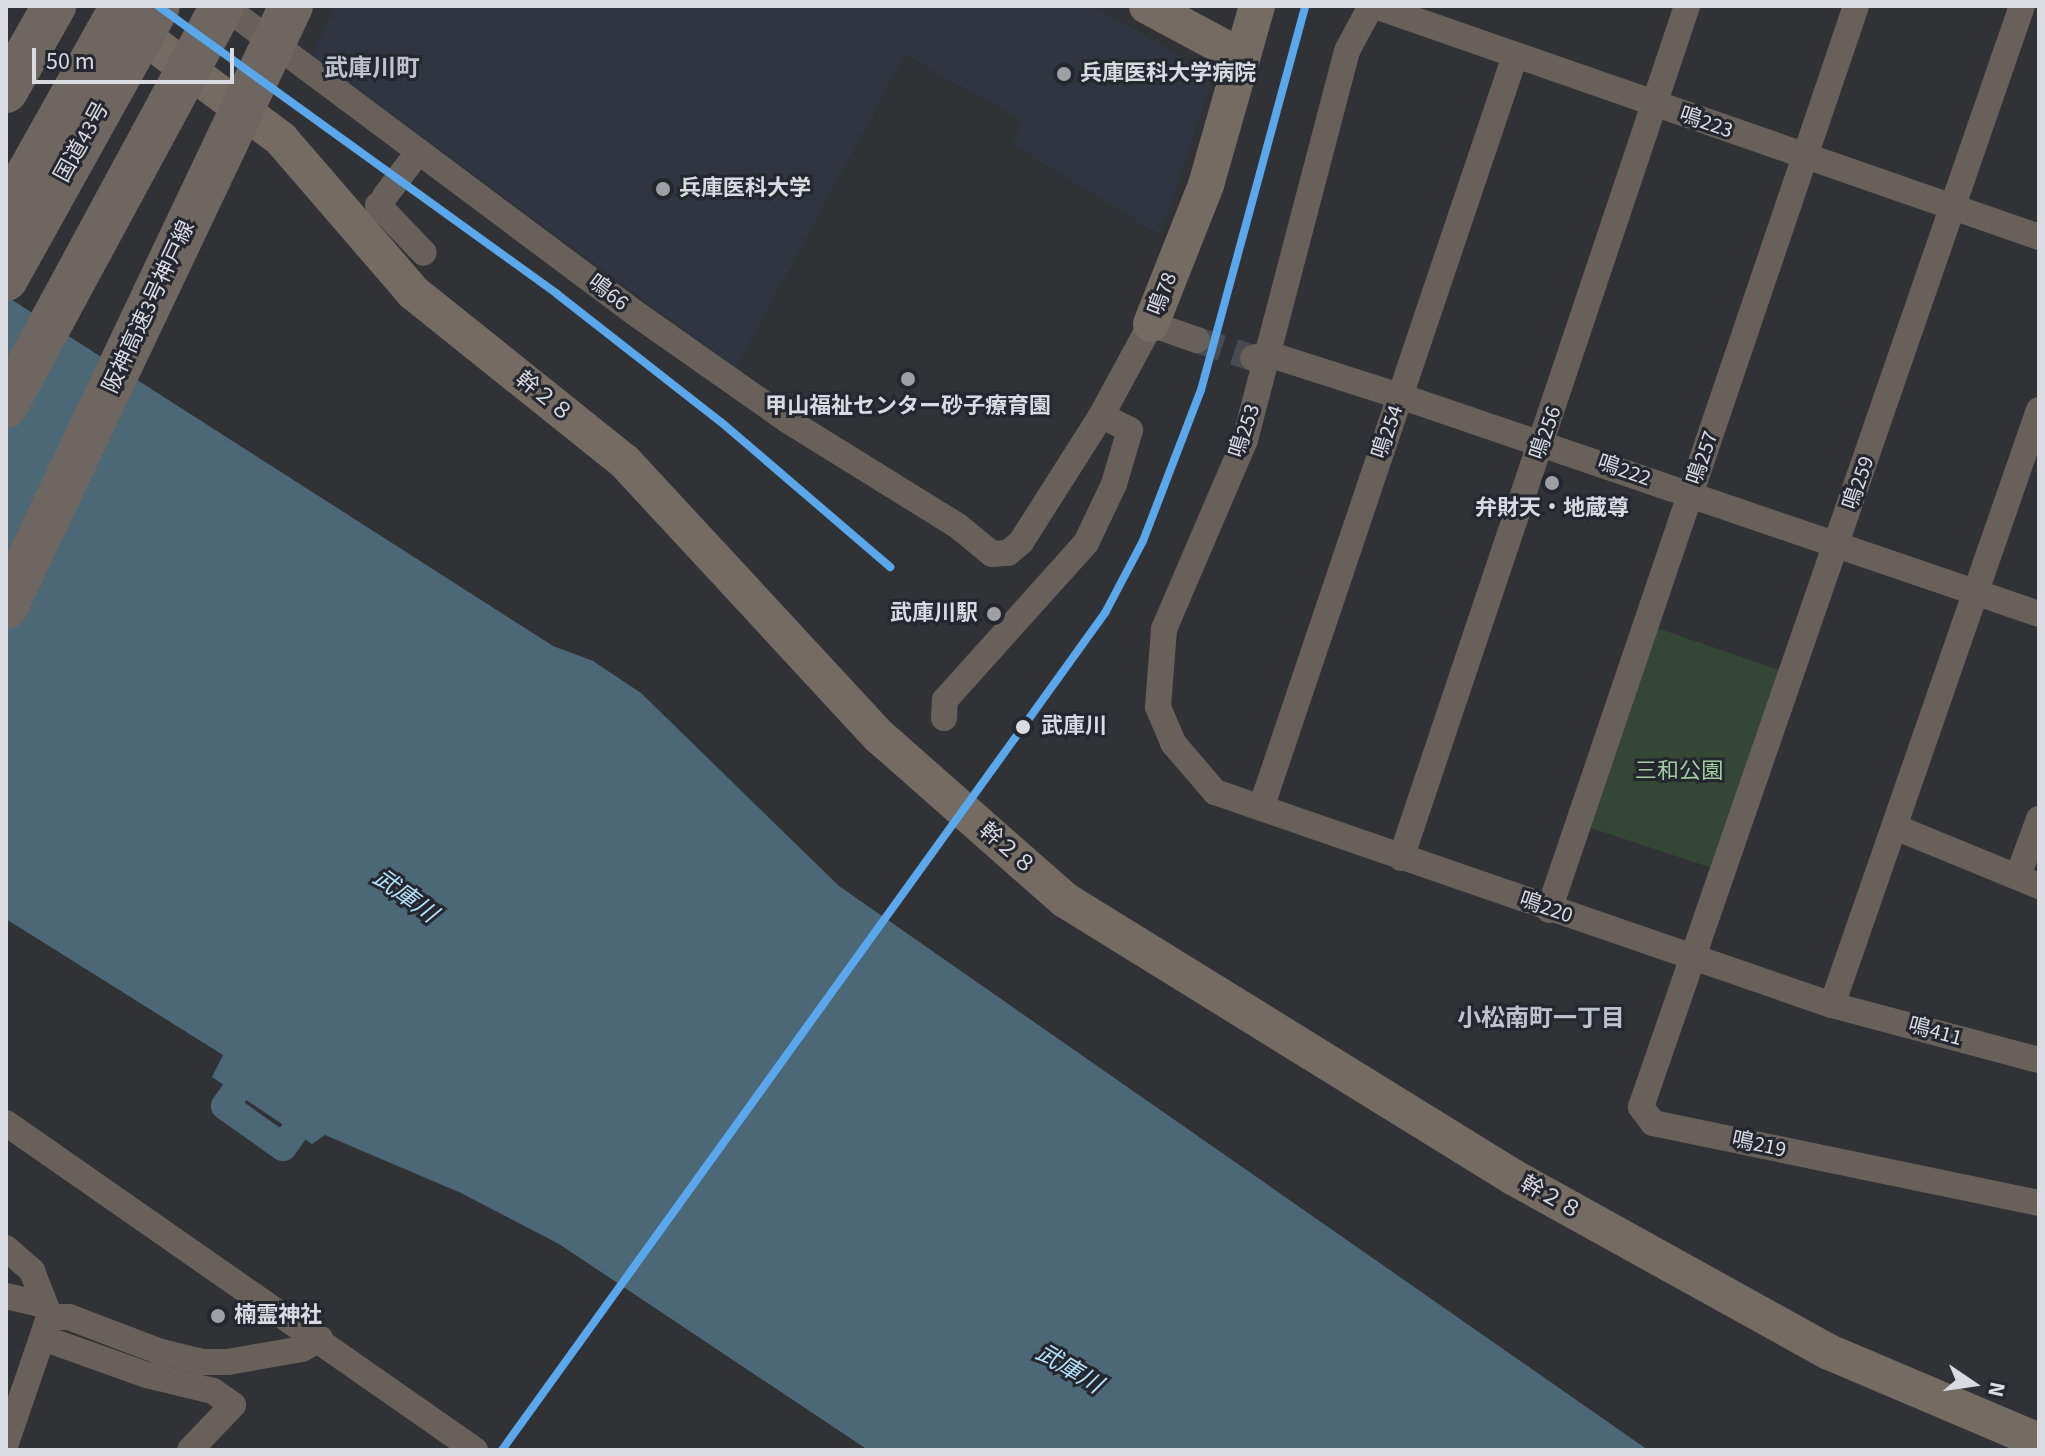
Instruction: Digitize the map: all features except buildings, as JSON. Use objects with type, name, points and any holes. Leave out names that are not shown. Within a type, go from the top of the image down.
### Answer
[{"type":"highway","points":[[6,91],[54,6]]},
{"type":"highway","name":"国道43号","points":[[6,213],[122,6]]},
{"type":"highway","name":"国道43号","points":[[6,279],[158,6]]},
{"type":"highway","points":[[6,406],[223,6]]},
{"type":"highway","points":[[102,390],[262,6]]},
{"type":"highway","name":"阪神高速3号神戸線","points":[[6,596],[284,6]]},
{"type":"highway","name":"阪神高速3号神戸線","points":[[6,607],[291,6]]},
{"type":"street","name":"幹２８","points":[[101,6],[281,139],[414,293],[625,462],[880,737],[1065,900],[1513,1177],[1829,1352],[2037,1441]]},
{"type":"street","name":"鳴66","points":[[223,6],[787,420],[958,526],[992,554],[1008,553]]},
{"type":"street","points":[[1147,6],[1242,57]]},
{"type":"street","name":"鳴78","points":[[1008,553],[1021,542],[1101,416],[1151,324],[1206,185],[1257,6]]},
{"type":"street","name":"鳴223","points":[[1373,6],[2039,237]]},
{"type":"street","name":"鳴253","points":[[1261,808],[1215,792],[1184,761],[1165,728],[1158,687],[1164,629],[1245,440],[1260,356],[1347,51],[1373,6]]},
{"type":"street","name":"鳴256","points":[[1401,858],[1543,444],[1687,6]]},
{"type":"street","name":"鳴257","points":[[1549,910],[1856,6]]},
{"type":"street","name":"鳴259","points":[[1695,959],[2022,6]]},
{"type":"street","name":"鳴254","points":[[1261,808],[1515,56]]},
{"type":"street","points":[[419,151],[381,200],[424,253]]},
{"type":"street","points":[[1151,324],[1197,340]]},
{"type":"street","name":"鳴222","points":[[1260,356],[1400,396],[2039,614]]},
{"type":"street","points":[[1832,1005],[1978,594],[2039,410]]},
{"type":"street","points":[[945,709],[1086,543],[1114,484],[1130,430],[1110,420]]},
{"type":"street","name":"鳴220","points":[[1261,808],[1549,910],[1832,1005]]},
{"type":"street","points":[[1895,827],[2029,881],[2039,819]]},
{"type":"street","name":"鳴219","points":[[1695,959],[1641,1107],[1653,1123],[2039,1203]]},
{"type":"street","name":"鳴411","points":[[1832,1005],[2039,1060]]},
{"type":"street","points":[[6,1123],[320,1339],[471,1449]]},
{"type":"street","points":[[6,1248],[32,1271],[46,1320],[6,1443]]},
{"type":"street","points":[[6,1296],[147,1375],[213,1391],[233,1405],[190,1450]]},
{"type":"street","points":[[46,1320],[69,1317],[202,1362],[302,1349],[320,1339]]},
{"type":"shaded area","name":"兵庫医科大学","points":[[335,6],[1093,6],[1214,74],[1160,235],[1012,144],[1023,121],[905,55],[736,368],[313,56]]},
{"type":"green space","name":"三和公園","points":[[1654,627],[1788,673],[1721,871],[1585,826]]},
{"type":"water","points":[[6,296],[553,646],[593,661],[641,693],[839,886],[1648,1450],[868,1450],[559,1244],[461,1193],[325,1135],[312,1144],[212,1077],[223,1055],[6,919]]},
{"type":"waterway","points":[[235,1092],[225,1106],[283,1147],[294,1132]]},
{"type":"tunnel","points":[[1197,340],[1253,358]]},
{"type":"transit line","points":[[158,6],[557,294],[721,422],[890,567]]},
{"type":"transit line","points":[[502,1450],[1105,613],[1143,541],[1201,390],[1305,6]]},
{"type":"place","name":"兵庫医科大学病院","points":[[1064,74]]},
{"type":"place","name":"兵庫医科大学","points":[[663,189]]},
{"type":"place","name":"甲山福祉センター砂子療育園","points":[[908,379]]},
{"type":"place","name":"弁財天・地蔵尊","points":[[1552,483]]},
{"type":"place","name":"武庫川駅","points":[[994,614]]},
{"type":"place","name":"武庫川","points":[[1023,727]]},
{"type":"place","name":"楠霊神社","points":[[218,1316]]},
{"type":"district","name":"武庫川町","points":[[372,69]]},
{"type":"district","name":"小松南町一丁目","points":[[1541,1019]]}]
